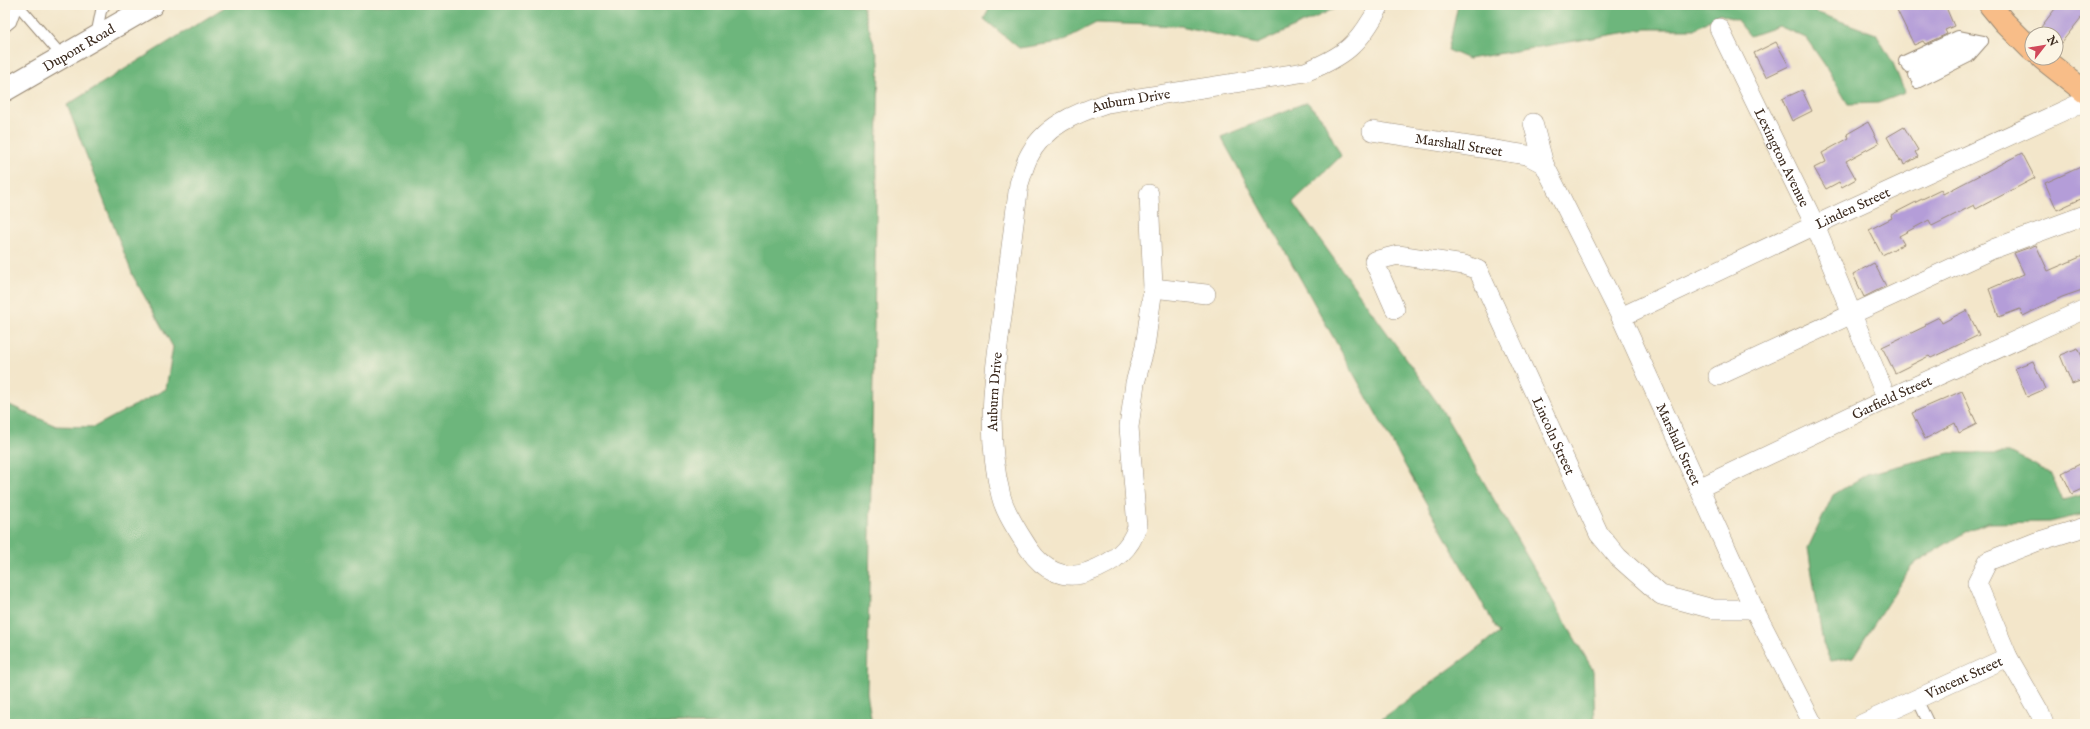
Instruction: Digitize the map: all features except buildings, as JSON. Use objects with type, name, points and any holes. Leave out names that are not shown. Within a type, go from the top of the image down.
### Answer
[{"type":"main road","points":[[1990,5],[2024,42]]},
{"type":"main road","points":[[2052,66],[2085,92]]},
{"type":"street","name":"Dupont Road","points":[[5,90],[152,5]]},
{"type":"street","name":"Auburn Drive","points":[[1149,194],[1153,288],[1144,347],[1134,383],[1129,427],[1137,527],[1133,540],[1121,554],[1099,568],[1082,574],[1066,576],[1050,571],[1034,557],[1021,536],[1001,498],[992,452],[994,377],[1019,184],[1028,158],[1038,141],[1055,126],[1078,113],[1107,103],[1305,72],[1332,61],[1352,48],[1380,5]]},
{"type":"street","name":"Lexington Avenue","points":[[1719,28],[1815,225],[1887,399]]},
{"type":"street","name":"Linden Street","points":[[1621,317],[1815,225],[2085,101]]},
{"type":"street","name":"Marshall Street","points":[[1533,123],[1544,164],[1621,317],[1754,609],[1813,724]]},
{"type":"street","name":"Marshall Street","points":[[1372,131],[1527,155],[1544,164]]},
{"type":"street","points":[[1718,376],[1993,249],[2085,215]]},
{"type":"street","name":"Lincoln Street","points":[[1395,310],[1374,262],[1398,255],[1464,265],[1478,270],[1599,534],[1618,557],[1661,595],[1713,609],[1754,609]]},
{"type":"street","points":[[1153,288],[1206,294]]},
{"type":"street","name":"Garfield Street","points":[[1699,488],[1887,399],[2085,308]]},
{"type":"street","name":"Vincent Street","points":[[1862,724],[2008,657],[1977,583],[1988,561],[2036,542],[2085,527]]},
{"type":"street","points":[[2008,657],[2039,711],[2044,724]]},
{"type":"lane","points":[[5,27],[11,22],[17,5],[63,57]]},
{"type":"lane","points":[[95,38],[105,5]]},
{"type":"lane","points":[[1958,36],[1983,41],[1911,72],[1958,36]]},
{"type":"lane","points":[[1918,699],[1928,724]]},
{"type":"green space","points":[[228,5],[862,5],[879,61],[867,693],[872,724],[5,724],[5,403],[56,426],[94,427],[166,389],[173,347],[133,276],[67,105]]},
{"type":"green space","points":[[991,5],[1339,5],[1336,8],[1257,44],[1181,26],[1096,23],[1060,42],[1019,48],[984,19]]},
{"type":"green space","points":[[1458,5],[1796,5],[1876,34],[1893,63],[1905,93],[1878,103],[1848,104],[1825,65],[1806,38],[1779,26],[1750,36],[1737,20],[1719,14],[1695,29],[1646,29],[1468,59],[1448,50]]},
{"type":"green space","points":[[1307,102],[1323,120],[1341,156],[1293,202],[1439,405],[1593,670],[1595,724],[1375,724],[1499,633],[1221,137]]},
{"type":"green space","points":[[1949,453],[2012,453],[2050,473],[2063,500],[2085,494],[2085,514],[2050,522],[1987,523],[1967,531],[1912,565],[1853,657],[1831,661],[1823,644],[1808,548],[1833,495],[1867,474]]}]
